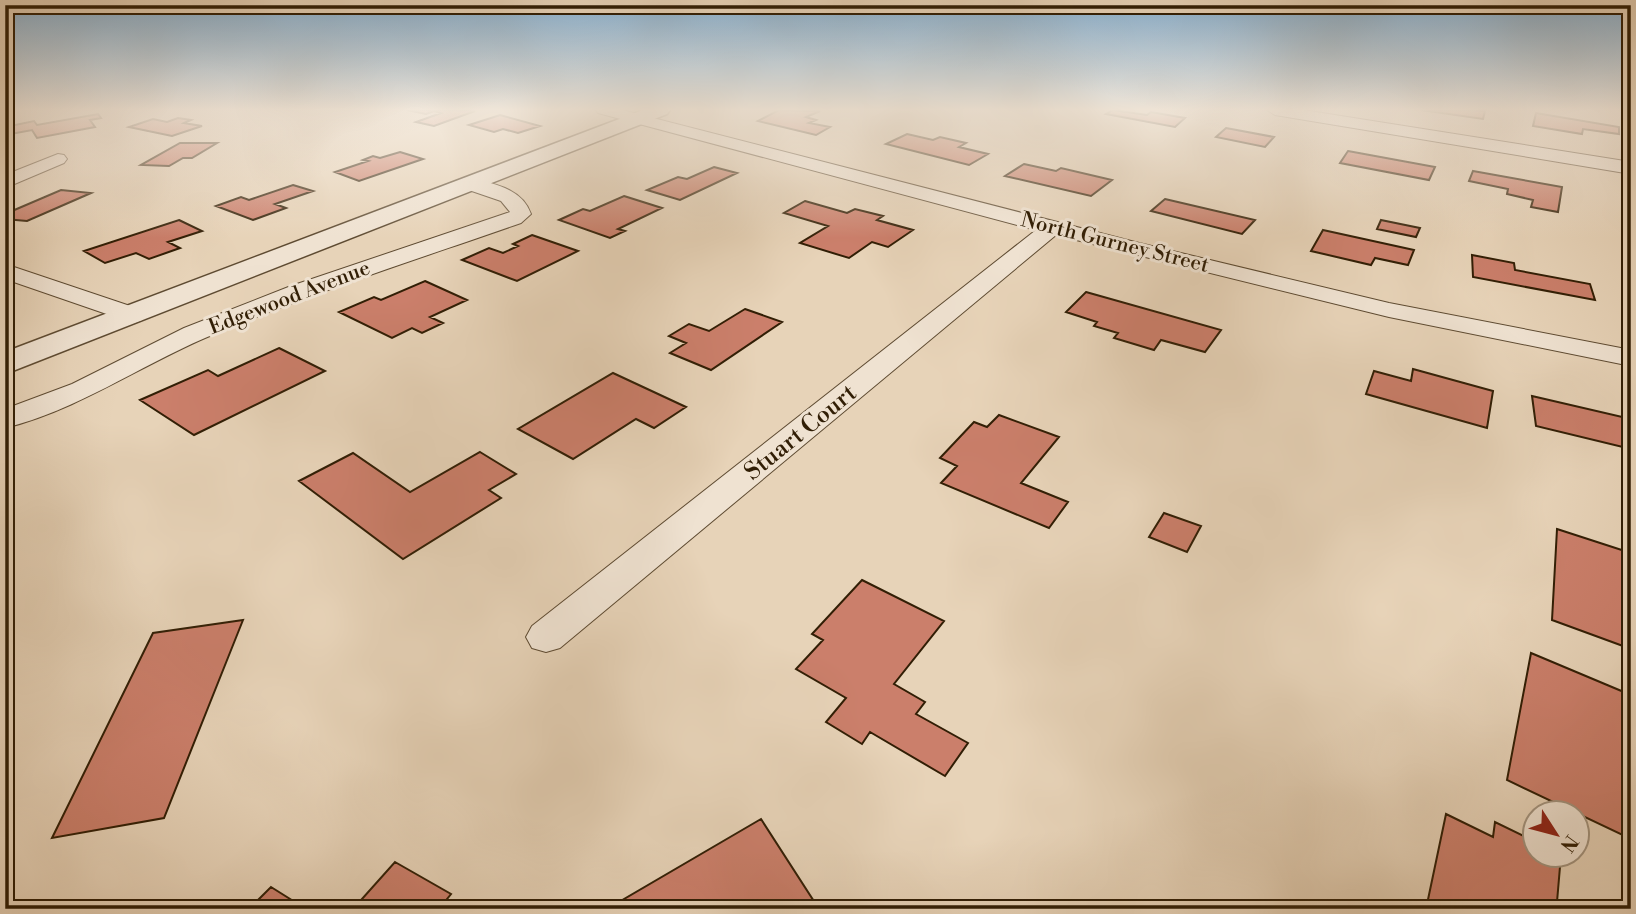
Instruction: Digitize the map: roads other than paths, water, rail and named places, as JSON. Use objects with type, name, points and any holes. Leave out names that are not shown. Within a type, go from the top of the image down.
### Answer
[{"type":"street","name":"Edgewood Avenue","points":[[5,364],[550,153]]},
{"type":"street","name":"North Gurney Street","points":[[787,153],[1053,227],[1389,310],[1631,358]]},
{"type":"street","points":[[1532,153],[1631,169]]},
{"type":"street","points":[[5,182],[58,159]]},
{"type":"street","name":"Edgewood Avenue","points":[[5,419],[82,390],[159,349],[300,291],[514,219],[521,214],[520,207],[514,200],[470,184]]},
{"type":"street","name":"Stuart Court","points":[[547,637],[1053,227]]},
{"type":"street","points":[[5,271],[133,315]]}]
